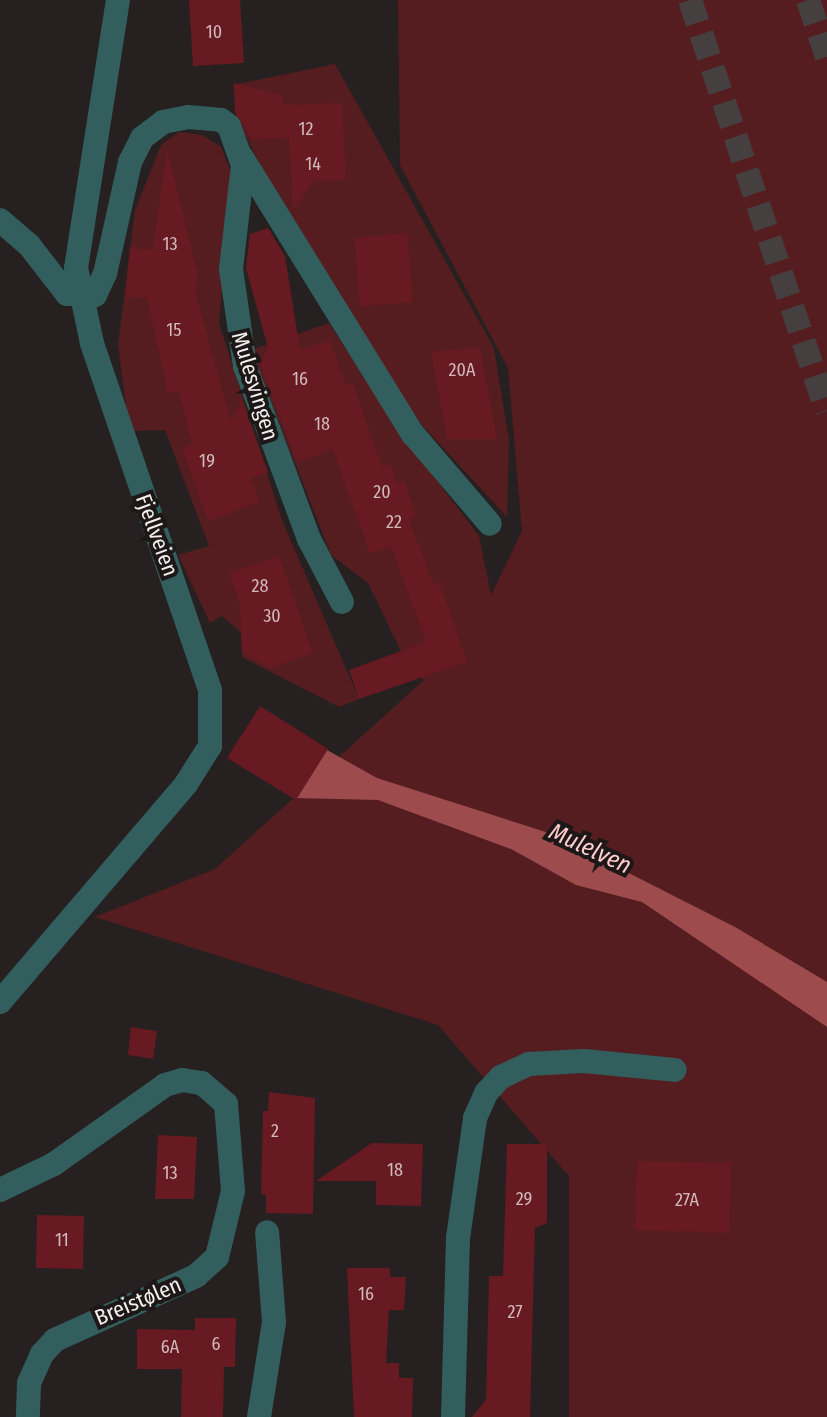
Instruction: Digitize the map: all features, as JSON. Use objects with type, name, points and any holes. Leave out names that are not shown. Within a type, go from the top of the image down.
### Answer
[{"type":"street","name":"Fjellveien","points":[[0,1002],[186,784],[210,746],[210,690],[129,459],[81,297],[76,268],[118,0]]},
{"type":"street","points":[[0,220],[29,245],[67,294],[81,297],[95,295],[105,274],[130,162],[142,138],[163,122],[206,117],[229,126],[241,156],[413,434],[490,524]]},
{"type":"street","name":"Mulesvingen","points":[[241,156],[231,269],[236,326],[281,465],[342,602]]},
{"type":"street","points":[[453,1417],[458,1238],[475,1118],[486,1093],[501,1077],[529,1064],[584,1061],[675,1070]]},
{"type":"street","name":"Breistølen","points":[[0,1190],[54,1164],[165,1085],[182,1080],[202,1083],[226,1104],[233,1191],[226,1235],[217,1257],[196,1276],[55,1340],[42,1354],[29,1383],[28,1417]]},
{"type":"street","points":[[259,1417],[274,1322],[267,1232]]},
{"type":"shaded area","points":[[398,0],[827,0],[827,1417],[569,1417],[569,1176],[438,1025],[95,917],[215,869],[424,680],[411,672],[368,583],[331,555],[251,350],[329,323],[394,424],[479,536],[491,595],[522,531],[508,368],[400,165]]},
{"type":"shaded area","points":[[335,64],[494,348],[509,440],[507,517],[422,425],[358,336],[288,222],[236,116],[233,85]]},
{"type":"shaded area","points":[[179,132],[202,135],[221,147],[232,175],[219,323],[282,520],[359,699],[339,707],[242,657],[241,633],[222,616],[210,623],[178,555],[209,546],[165,430],[135,431],[127,414],[118,345],[135,210],[161,145]]},
{"type":"shaded area","points":[[327,750],[377,778],[552,834],[735,927],[827,982],[827,1027],[642,902],[576,885],[511,849],[378,800],[295,798]]},
{"type":"building","points":[[189,0],[240,0],[244,63],[193,66]]},
{"type":"building","points":[[234,83],[283,96],[283,105],[342,103],[346,180],[314,181],[293,210],[289,137],[253,140],[235,112]]},
{"type":"building","points":[[167,149],[198,276],[195,292],[231,421],[242,400],[268,472],[251,478],[259,502],[208,521],[182,448],[192,444],[179,391],[168,394],[147,298],[125,297],[130,247],[153,250]]},
{"type":"building","points":[[268,228],[285,256],[300,350],[330,340],[346,386],[353,383],[382,467],[390,464],[397,483],[404,481],[416,516],[409,519],[433,584],[439,582],[467,662],[359,699],[349,670],[426,642],[391,546],[370,554],[333,449],[297,463],[260,364],[268,348],[246,268],[250,234]]},
{"type":"building","points":[[407,233],[413,302],[360,306],[354,238]]},
{"type":"building","points":[[480,347],[497,439],[447,439],[431,352]]},
{"type":"building","points":[[279,556],[313,653],[270,668],[242,652],[240,605],[229,573]]},
{"type":"building","points":[[260,706],[328,749],[296,800],[227,758]]},
{"type":"building","points":[[131,1027],[157,1031],[153,1059],[128,1055]]},
{"type":"building","points":[[269,1092],[315,1098],[313,1214],[266,1213],[266,1195],[261,1194],[263,1111],[268,1111]]},
{"type":"building","points":[[158,1135],[197,1137],[194,1199],[155,1199]]},
{"type":"building","points":[[372,1143],[423,1144],[421,1206],[376,1205],[376,1181],[316,1181]]},
{"type":"building","points":[[507,1144],[547,1144],[547,1223],[535,1228],[530,1417],[472,1417],[486,1400],[489,1276],[503,1276]]},
{"type":"building","points":[[637,1161],[731,1163],[729,1233],[635,1230]]},
{"type":"building","points":[[37,1215],[84,1216],[83,1269],[36,1268]]},
{"type":"building","points":[[347,1268],[390,1268],[390,1277],[406,1277],[404,1310],[389,1310],[386,1363],[399,1363],[399,1378],[413,1378],[412,1417],[354,1417]]},
{"type":"building","points":[[195,1318],[236,1318],[235,1367],[224,1367],[223,1417],[181,1417],[182,1369],[137,1369],[137,1329],[195,1330]]},
{"type":"tunnel","points":[[690,0],[827,411]]},
{"type":"tunnel","points":[[808,0],[827,57]]},
{"type":"water label","name":"Mulelven","points":[[590,849]]}]
